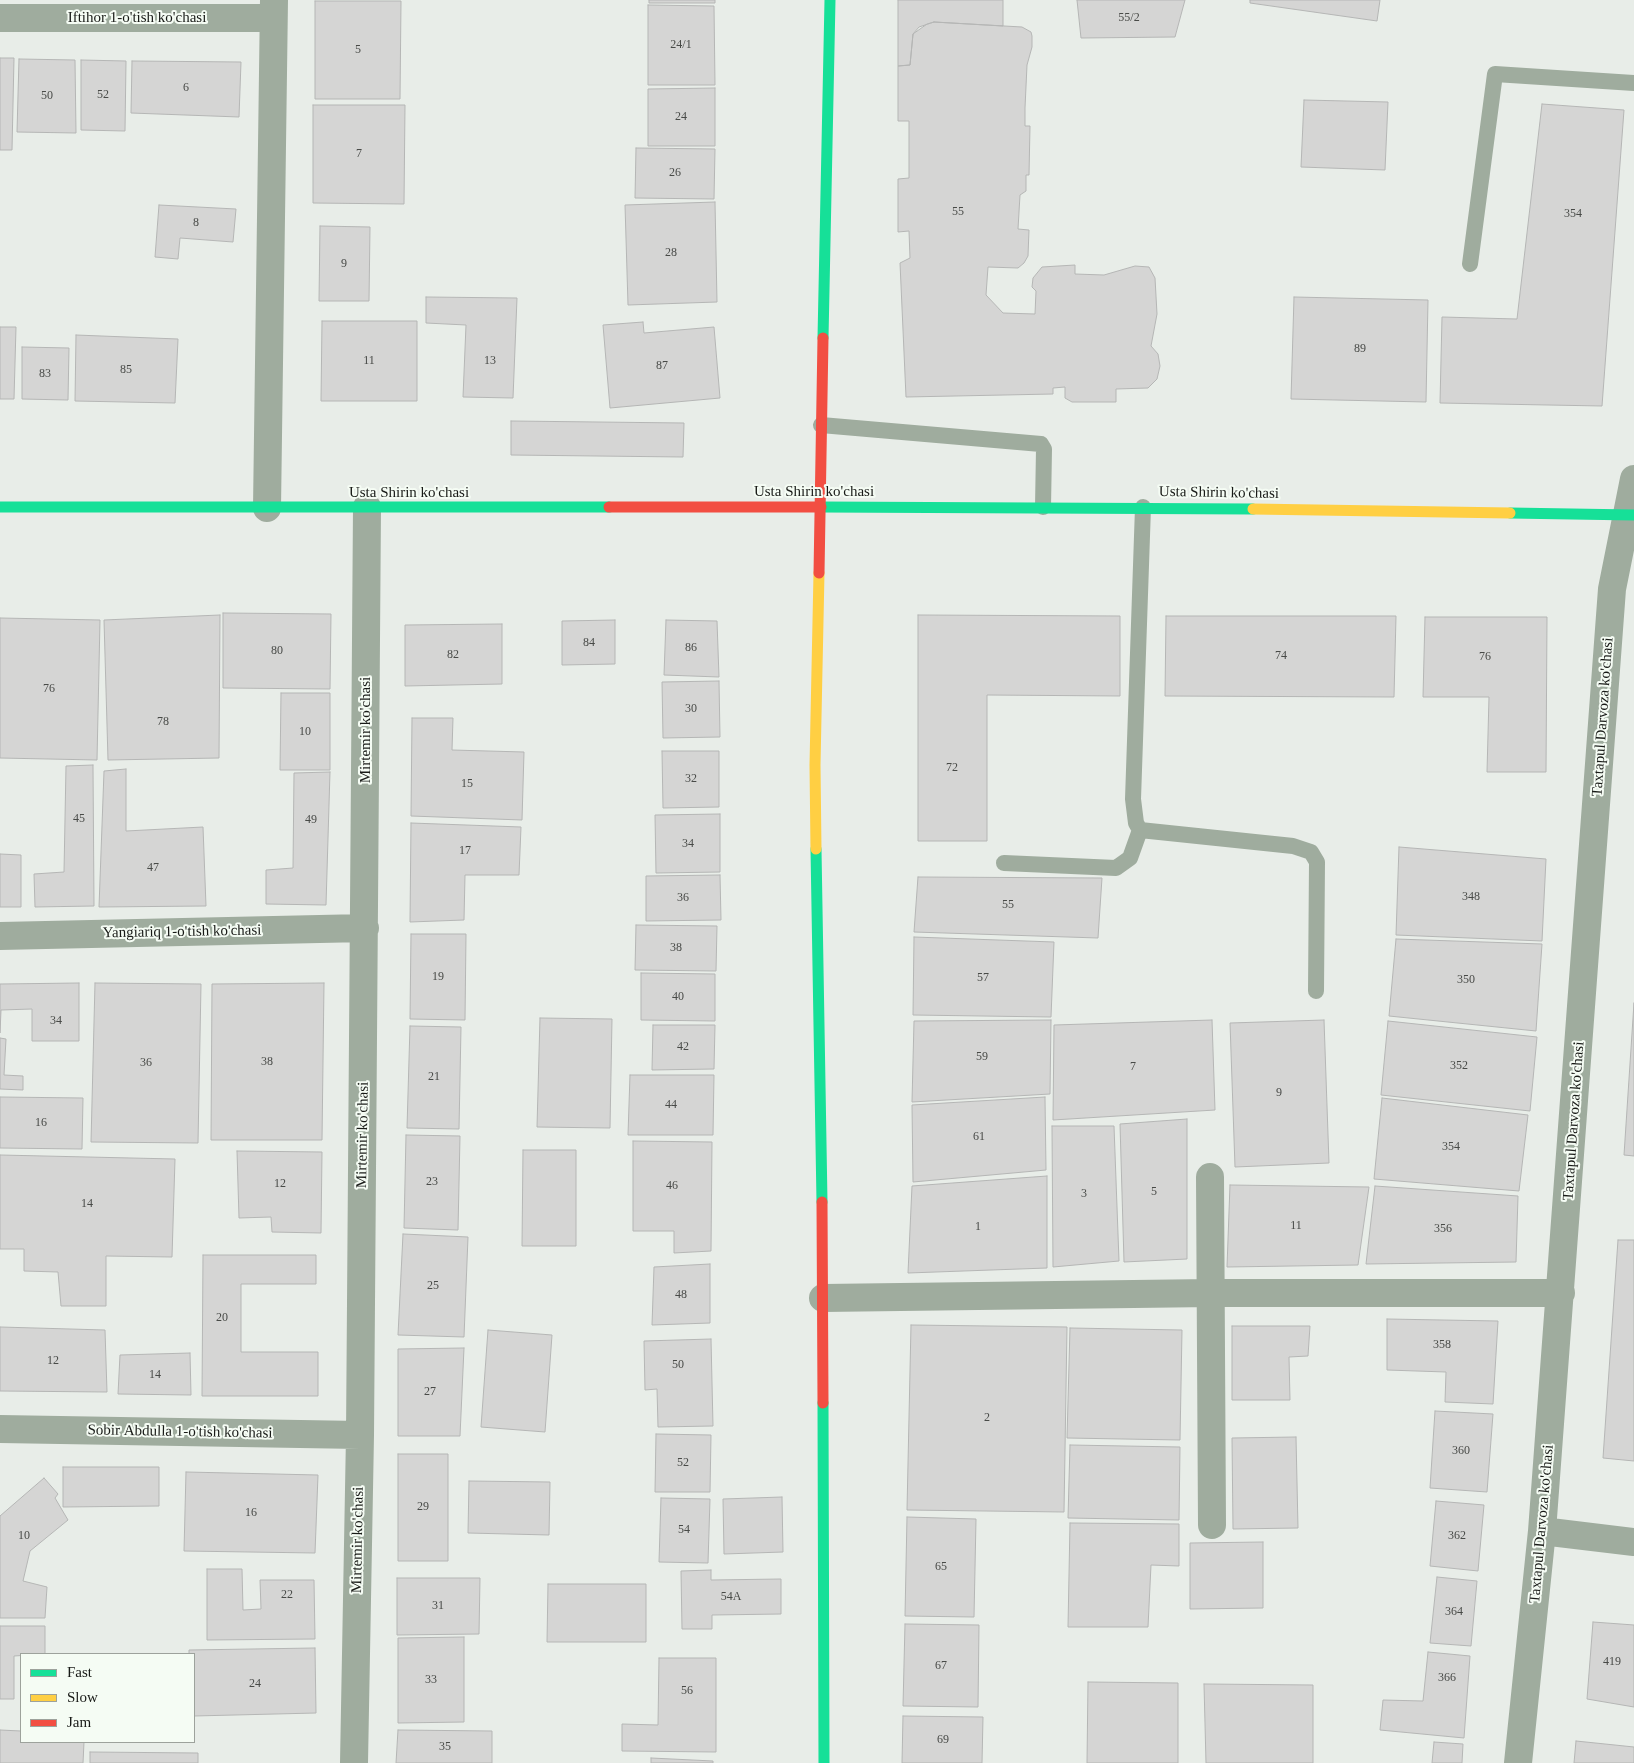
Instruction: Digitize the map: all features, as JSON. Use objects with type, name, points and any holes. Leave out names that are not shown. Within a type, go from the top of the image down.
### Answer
[{"type":"street","points":[[824,1763],[823,1298],[815,765],[830,0]]},
{"type":"street","points":[[267,508],[274,9]]},
{"type":"street","name":"Iftihor 1-o'tish ko'chasi","points":[[0,18],[274,9]]},
{"type":"street","name":"Taxtapul Darvoza ko'chasi","points":[[1518,1763],[1542,1531],[1612,589],[1632,514],[1634,479]]},
{"type":"street","name":"Usta Shirin ko'chasi","points":[[0,508],[1143,507],[1632,514]]},
{"type":"street","name":"Mirtemir ko'chasi","points":[[354,1763],[360,1434],[367,508]]},
{"type":"street","name":"Yangiariq 1-o'tish ko'chasi","points":[[0,936],[365,928]]},
{"type":"street","points":[[1210,1177],[1212,1524]]},
{"type":"street","points":[[823,1298],[1211,1293],[1561,1293]]},
{"type":"street","name":"Sobir Abdulla 1-o'tish ko'chasi","points":[[0,1429],[360,1434]]},
{"type":"street","points":[[1542,1531],[1634,1542]]},
{"type":"lane","points":[[1470,264],[1495,74],[1634,83]]},
{"type":"lane","points":[[821,424],[1041,444],[1044,449],[1043,507]]},
{"type":"lane","points":[[1004,863],[1116,868],[1130,858],[1140,830],[1136,823],[1133,798],[1143,507]]},
{"type":"lane","points":[[1140,830],[1293,846],[1311,852],[1317,862],[1316,991]]},
{"type":"building","points":[[649,0],[715,0],[715,3],[649,3]]},
{"type":"building","points":[[898,0],[1003,0],[1003,26],[934,22],[927,24],[913,34],[910,65],[898,66]]},
{"type":"building","points":[[1077,0],[1185,0],[1175,37],[1081,38]]},
{"type":"building","points":[[1250,0],[1380,0],[1377,21],[1250,3]]},
{"type":"building","points":[[315,1],[401,1],[400,99],[315,99]]},
{"type":"building","points":[[648,5],[714,6],[715,85],[648,85]]},
{"type":"building","points":[[934,22],[1022,27],[1031,32],[1032,36],[1032,47],[1027,65],[1025,108],[1025,126],[1030,126],[1029,175],[1026,175],[1026,191],[1020,195],[1018,229],[1029,230],[1028,256],[1018,268],[988,267],[986,295],[1003,313],[1035,314],[1036,291],[1032,287],[1033,278],[1042,267],[1075,265],[1075,274],[1104,275],[1135,266],[1149,267],[1155,278],[1157,314],[1151,346],[1158,354],[1160,366],[1157,379],[1148,388],[1116,389],[1116,402],[1072,402],[1065,398],[1065,387],[1053,388],[1053,394],[906,397],[900,263],[910,258],[909,231],[898,232],[898,179],[909,178],[909,121],[898,121],[898,66],[910,65],[913,34],[919,27]]},
{"type":"building","points":[[0,58],[14,58],[12,150],[0,150]]},
{"type":"building","points":[[19,59],[75,60],[76,133],[17,132]]},
{"type":"building","points":[[81,60],[126,61],[125,131],[81,130]]},
{"type":"building","points":[[132,61],[241,62],[239,117],[131,113]]},
{"type":"building","points":[[715,88],[715,146],[648,146],[648,89]]},
{"type":"building","points":[[1304,100],[1388,102],[1385,170],[1301,167]]},
{"type":"building","points":[[1542,104],[1624,110],[1602,406],[1440,403],[1442,317],[1517,319]]},
{"type":"building","points":[[313,105],[405,105],[404,204],[313,203]]},
{"type":"building","points":[[636,148],[715,149],[714,199],[635,198]]},
{"type":"building","points":[[715,202],[717,302],[628,305],[625,205]]},
{"type":"building","points":[[159,205],[236,209],[233,242],[180,238],[178,259],[155,257]]},
{"type":"building","points":[[320,226],[370,227],[369,301],[319,301]]},
{"type":"building","points":[[426,297],[517,298],[513,398],[463,397],[466,325],[426,323]]},
{"type":"building","points":[[1294,297],[1428,300],[1426,402],[1291,399]]},
{"type":"building","points":[[322,321],[417,321],[417,401],[321,401]]},
{"type":"building","points":[[643,322],[644,333],[714,327],[720,398],[610,408],[603,325]]},
{"type":"building","points":[[0,327],[16,327],[14,399],[0,399]]},
{"type":"building","points":[[76,335],[178,339],[175,403],[75,401]]},
{"type":"building","points":[[22,347],[69,348],[68,400],[22,399]]},
{"type":"building","points":[[511,421],[684,423],[683,457],[511,455]]},
{"type":"building","points":[[223,613],[331,614],[330,689],[223,688]]},
{"type":"building","points":[[220,615],[219,758],[108,760],[104,620]]},
{"type":"building","points":[[918,615],[1120,616],[1120,696],[987,695],[987,841],[918,841]]},
{"type":"building","points":[[1166,616],[1396,616],[1394,697],[1165,696]]},
{"type":"building","points":[[1425,617],[1547,617],[1546,772],[1487,772],[1489,697],[1423,697]]},
{"type":"building","points":[[0,618],[100,620],[97,760],[0,758]]},
{"type":"building","points":[[615,620],[615,664],[562,665],[562,621]]},
{"type":"building","points":[[666,620],[717,621],[719,677],[664,675]]},
{"type":"building","points":[[502,624],[502,684],[405,686],[405,625]]},
{"type":"building","points":[[719,681],[720,737],[663,738],[662,682]]},
{"type":"building","points":[[281,693],[330,693],[330,770],[280,770]]},
{"type":"building","points":[[412,718],[453,718],[452,750],[524,752],[522,820],[411,816]]},
{"type":"building","points":[[662,751],[719,751],[719,807],[663,808]]},
{"type":"building","points":[[93,765],[94,906],[35,907],[34,874],[64,872],[66,766]]},
{"type":"building","points":[[126,769],[126,831],[203,827],[206,906],[99,907],[104,771]]},
{"type":"building","points":[[330,772],[326,905],[266,904],[266,870],[293,868],[294,773]]},
{"type":"building","points":[[720,814],[720,872],[656,873],[655,815]]},
{"type":"building","points":[[411,823],[521,827],[519,875],[465,875],[464,920],[410,922]]},
{"type":"building","points":[[1399,847],[1546,859],[1542,941],[1396,935]]},
{"type":"building","points":[[0,854],[21,855],[21,907],[0,907]]},
{"type":"building","points":[[720,875],[721,920],[646,921],[646,876]]},
{"type":"building","points":[[918,877],[1102,878],[1098,938],[914,932]]},
{"type":"building","points":[[636,925],[717,926],[716,971],[635,970]]},
{"type":"building","points":[[411,934],[466,934],[465,1020],[410,1019]]},
{"type":"building","points":[[914,937],[1054,942],[1051,1017],[913,1015]]},
{"type":"building","points":[[1396,939],[1542,944],[1536,1031],[1389,1016]]},
{"type":"building","points":[[641,973],[715,974],[715,1021],[641,1020]]},
{"type":"building","points":[[79,983],[79,1041],[32,1041],[32,1009],[1,1010],[0,1033],[0,984]]},
{"type":"building","points":[[95,983],[201,984],[198,1143],[91,1142]]},
{"type":"building","points":[[324,983],[322,1140],[211,1140],[212,984]]},
{"type":"building","points":[[1634,1003],[1634,1156],[1624,1155]]},
{"type":"building","points":[[540,1018],[612,1019],[610,1128],[537,1127]]},
{"type":"building","points":[[1051,1020],[1050,1094],[912,1102],[914,1021]]},
{"type":"building","points":[[1212,1020],[1215,1110],[1053,1120],[1054,1025]]},
{"type":"building","points":[[1324,1020],[1329,1163],[1235,1167],[1230,1023]]},
{"type":"building","points":[[1388,1021],[1537,1037],[1530,1111],[1381,1095]]},
{"type":"building","points":[[653,1025],[715,1025],[714,1069],[652,1070]]},
{"type":"building","points":[[410,1026],[461,1027],[459,1129],[407,1128]]},
{"type":"building","points":[[0,1038],[6,1039],[4,1075],[23,1076],[23,1090],[0,1089]]},
{"type":"building","points":[[630,1075],[714,1075],[713,1135],[628,1135]]},
{"type":"building","points":[[0,1097],[83,1098],[82,1149],[0,1148]]},
{"type":"building","points":[[1045,1097],[1046,1170],[913,1182],[912,1105]]},
{"type":"building","points":[[1382,1098],[1528,1115],[1519,1191],[1374,1179]]},
{"type":"building","points":[[1187,1119],[1187,1259],[1124,1262],[1120,1124]]},
{"type":"building","points":[[1052,1126],[1114,1126],[1119,1261],[1053,1267]]},
{"type":"building","points":[[406,1135],[460,1136],[458,1230],[404,1228]]},
{"type":"building","points":[[633,1141],[712,1142],[711,1251],[674,1253],[674,1231],[633,1231]]},
{"type":"building","points":[[523,1150],[576,1150],[576,1246],[522,1246]]},
{"type":"building","points":[[237,1151],[322,1152],[321,1233],[272,1232],[271,1217],[239,1218]]},
{"type":"building","points":[[0,1155],[175,1159],[172,1257],[106,1256],[106,1306],[61,1306],[58,1272],[24,1271],[24,1249],[0,1249]]},
{"type":"building","points":[[1047,1176],[1047,1268],[908,1273],[912,1186]]},
{"type":"building","points":[[1230,1185],[1369,1187],[1358,1265],[1227,1267]]},
{"type":"building","points":[[1375,1186],[1518,1196],[1516,1262],[1366,1264]]},
{"type":"building","points":[[403,1234],[468,1237],[464,1337],[398,1335]]},
{"type":"building","points":[[1618,1240],[1634,1240],[1634,1461],[1603,1458]]},
{"type":"building","points":[[203,1255],[316,1255],[316,1284],[241,1284],[241,1352],[318,1352],[318,1396],[202,1396]]},
{"type":"building","points":[[710,1264],[710,1323],[652,1325],[654,1267]]},
{"type":"building","points":[[1387,1319],[1498,1321],[1493,1404],[1445,1402],[1446,1372],[1387,1370]]},
{"type":"building","points":[[911,1325],[1067,1327],[1064,1512],[907,1510]]},
{"type":"building","points":[[1232,1326],[1310,1326],[1308,1356],[1289,1357],[1290,1400],[1232,1400]]},
{"type":"building","points":[[0,1327],[105,1330],[107,1392],[0,1391]]},
{"type":"building","points":[[1070,1328],[1182,1330],[1180,1440],[1067,1438]]},
{"type":"building","points":[[488,1330],[552,1335],[545,1432],[481,1427]]},
{"type":"building","points":[[711,1339],[713,1426],[658,1427],[657,1389],[645,1390],[644,1341]]},
{"type":"building","points":[[464,1348],[460,1436],[398,1436],[398,1349]]},
{"type":"building","points":[[190,1353],[191,1395],[118,1394],[120,1355]]},
{"type":"building","points":[[1435,1411],[1493,1414],[1487,1492],[1430,1488]]},
{"type":"building","points":[[656,1434],[711,1435],[710,1492],[655,1492]]},
{"type":"building","points":[[1296,1437],[1298,1528],[1233,1529],[1232,1438]]},
{"type":"building","points":[[1070,1445],[1180,1447],[1179,1520],[1068,1518]]},
{"type":"building","points":[[398,1454],[448,1454],[448,1561],[398,1561]]},
{"type":"building","points":[[63,1467],[159,1467],[159,1506],[63,1507]]},
{"type":"building","points":[[186,1472],[318,1475],[315,1553],[184,1551]]},
{"type":"building","points":[[44,1478],[58,1494],[55,1498],[68,1520],[30,1551],[23,1581],[47,1587],[45,1618],[0,1618],[0,1516]]},
{"type":"building","points":[[469,1481],[550,1482],[549,1535],[468,1533]]},
{"type":"building","points":[[782,1497],[783,1552],[724,1554],[723,1499]]},
{"type":"building","points":[[661,1498],[710,1499],[708,1563],[659,1562]]},
{"type":"building","points":[[1436,1501],[1484,1505],[1478,1571],[1430,1566]]},
{"type":"building","points":[[907,1517],[976,1519],[974,1617],[905,1616]]},
{"type":"building","points":[[1070,1523],[1179,1524],[1179,1566],[1151,1565],[1148,1627],[1068,1627]]},
{"type":"building","points":[[1263,1542],[1263,1608],[1190,1609],[1190,1543]]},
{"type":"building","points":[[207,1569],[242,1569],[243,1610],[261,1609],[260,1580],[314,1580],[315,1639],[207,1640]]},
{"type":"building","points":[[711,1570],[711,1580],[781,1579],[781,1614],[712,1615],[712,1629],[682,1629],[681,1571]]},
{"type":"building","points":[[1437,1577],[1477,1581],[1471,1646],[1430,1643]]},
{"type":"building","points":[[397,1578],[480,1578],[479,1634],[397,1635]]},
{"type":"building","points":[[548,1584],[646,1584],[646,1642],[547,1642]]},
{"type":"building","points":[[1593,1622],[1634,1625],[1634,1707],[1587,1699]]},
{"type":"building","points":[[905,1624],[979,1625],[978,1707],[903,1706]]},
{"type":"building","points":[[0,1626],[45,1626],[45,1653],[20,1653],[20,1656],[14,1656],[14,1699],[0,1699]]},
{"type":"building","points":[[464,1637],[464,1722],[398,1723],[398,1638]]},
{"type":"building","points":[[315,1648],[316,1713],[195,1716],[195,1653],[189,1653],[189,1650]]},
{"type":"building","points":[[1428,1652],[1470,1656],[1464,1738],[1380,1730],[1383,1700],[1423,1701]]},
{"type":"building","points":[[659,1658],[716,1658],[716,1752],[622,1751],[622,1724],[658,1725]]},
{"type":"building","points":[[1088,1682],[1178,1683],[1178,1763],[1087,1763]]},
{"type":"building","points":[[1204,1684],[1313,1685],[1313,1763],[1206,1763]]},
{"type":"building","points":[[903,1716],[983,1717],[982,1763],[902,1763]]},
{"type":"building","points":[[0,1730],[20,1731],[20,1743],[84,1743],[83,1763],[0,1763]]},
{"type":"building","points":[[398,1730],[492,1731],[492,1763],[396,1763]]},
{"type":"building","points":[[1576,1741],[1634,1747],[1634,1763],[1574,1763]]},
{"type":"building","points":[[1434,1742],[1463,1744],[1462,1763],[1432,1763]]},
{"type":"building","points":[[90,1752],[198,1753],[198,1763],[90,1763]]},
{"type":"building","points":[[651,1758],[713,1761],[713,1763],[651,1763]]},
{"type":"traffic: fast","points":[[823,338],[830,0]]},
{"type":"traffic: fast","points":[[0,507],[609,507]]},
{"type":"traffic: fast","points":[[821,507],[1253,509]]},
{"type":"traffic: fast","points":[[1510,513],[1634,515]]},
{"type":"traffic: fast","points":[[816,849],[822,1202]]},
{"type":"traffic: fast","points":[[823,1403],[824,1763]]},
{"type":"traffic: slow","points":[[1253,509],[1510,513]]},
{"type":"traffic: slow","points":[[816,849],[815,765],[819,573]]},
{"type":"traffic: jam","points":[[819,573],[823,338]]},
{"type":"traffic: jam","points":[[609,507],[821,507]]},
{"type":"traffic: jam","points":[[822,1202],[823,1403]]}]
